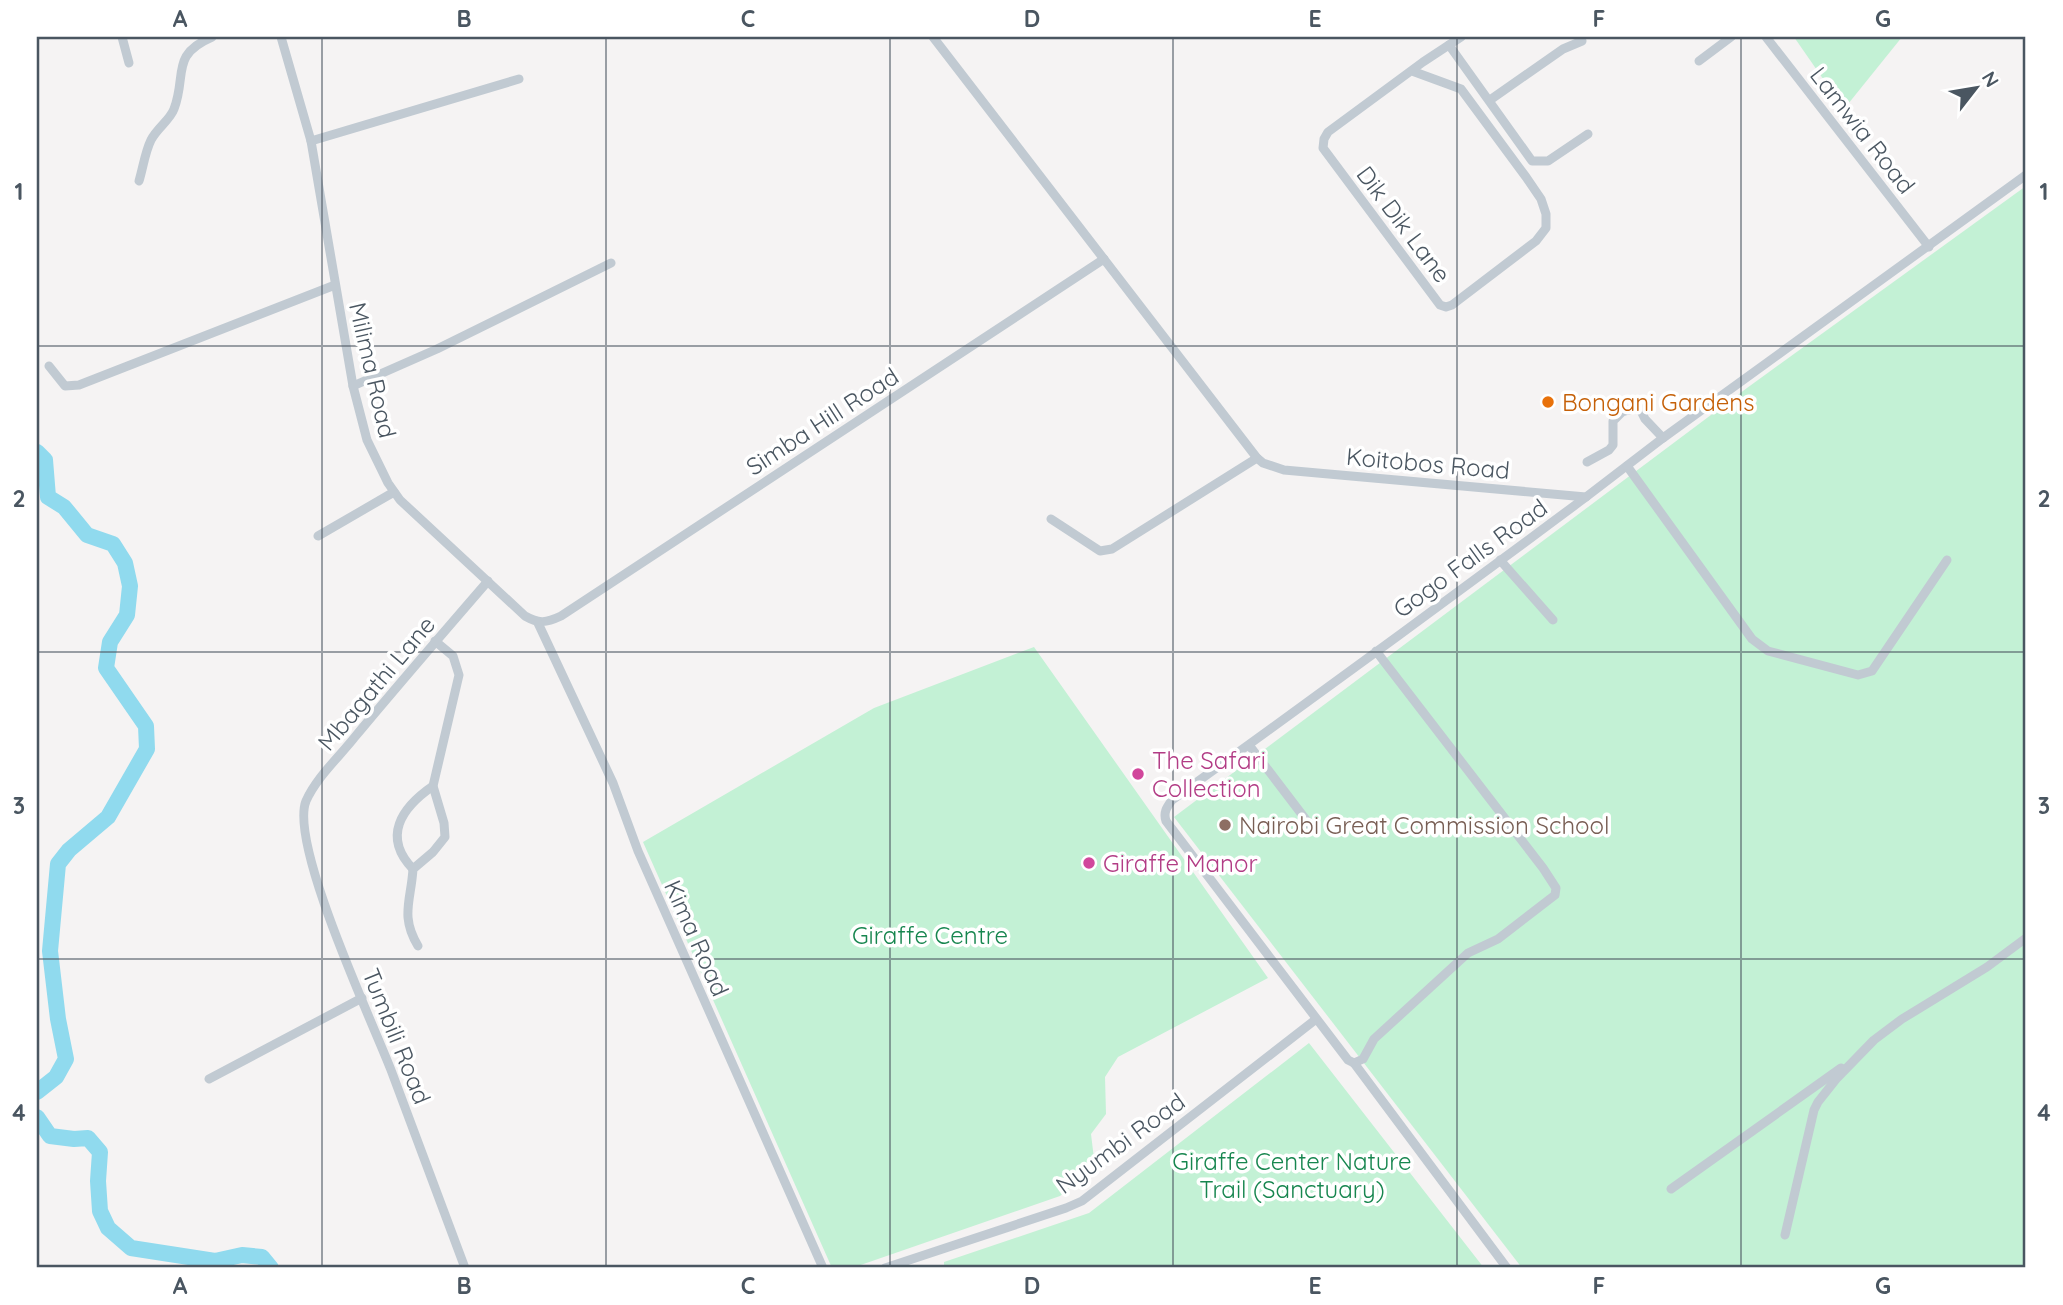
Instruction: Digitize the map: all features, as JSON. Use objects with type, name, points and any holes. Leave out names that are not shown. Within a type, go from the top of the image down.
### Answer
[{"type":"street","points":[[122,37],[129,63]]},
{"type":"street","points":[[139,181],[150,142],[174,108],[182,65],[188,51],[212,37]]},
{"type":"street","name":"Milima Road","points":[[281,37],[311,141],[353,386],[367,440],[400,500],[525,616],[538,623]]},
{"type":"street","points":[[933,37],[1257,458],[1112,550],[1101,551],[1051,519]]},
{"type":"street","name":"Dik Dik Lane","points":[[1412,71],[1461,89],[1541,199],[1546,214],[1546,228],[1536,241],[1446,307],[1440,304],[1324,148],[1324,139],[1328,132],[1412,71],[1461,37]]},
{"type":"street","points":[[1699,61],[1731,37]]},
{"type":"street","name":"Lamwia Road","points":[[1766,37],[1929,247]]},
{"type":"street","points":[[1490,100],[1563,49],[1582,41]]},
{"type":"street","points":[[1449,45],[1532,161],[1548,161],[1588,134]]},
{"type":"street","points":[[311,141],[519,79]]},
{"type":"street","points":[[1586,497],[1663,438],[2026,175]]},
{"type":"street","name":"Simba Hill Road","points":[[538,623],[561,616],[1104,259]]},
{"type":"street","points":[[353,386],[437,349],[611,263]]},
{"type":"street","points":[[49,366],[65,386],[79,385],[335,285]]},
{"type":"street","points":[[1587,462],[1613,445],[1613,421],[1622,411],[1639,407],[1645,419],[1663,438]]},
{"type":"street","name":"Koitobos Road","points":[[1257,458],[1263,463],[1284,470],[1586,497]]},
{"type":"street","points":[[1627,466],[1752,639],[1768,651],[1865,675],[1872,671],[1947,560]]},
{"type":"street","points":[[318,536],[394,492]]},
{"type":"street","name":"Gogo Falls Road","points":[[1315,1020],[1166,821],[1166,809],[1172,800],[1586,497]]},
{"type":"street","points":[[1500,560],[1553,620]]},
{"type":"street","name":"Mbagathi Lane","points":[[303,815],[307,800],[323,777],[488,581]]},
{"type":"street","name":"Kima Road","points":[[538,623],[613,783],[638,851],[822,1268]]},
{"type":"street","points":[[413,869],[433,852],[445,837],[444,822],[433,786],[458,675],[453,656],[435,641]]},
{"type":"street","points":[[1354,1063],[1363,1059],[1374,1039],[1468,953],[1498,939],[1555,895],[1556,888],[1376,651]]},
{"type":"street","points":[[1249,745],[1310,825]]},
{"type":"street","points":[[418,946],[407,919],[407,899],[412,886],[413,869],[398,850],[396,835],[398,822],[433,786]]},
{"type":"street","name":"Tumbili Road","points":[[303,815],[306,844],[329,919],[465,1268]]},
{"type":"street","points":[[1786,1235],[1818,1102],[1874,1040],[1902,1019],[1987,967],[2026,938]]},
{"type":"street","points":[[209,1079],[362,998]]},
{"type":"street","points":[[1315,1020],[1348,1060],[1354,1063],[1507,1268]]},
{"type":"street","name":"Nyumbi Road","points":[[885,1268],[1066,1209],[1082,1201],[1315,1020]]},
{"type":"street","points":[[1671,1189],[1858,1056]]},
{"type":"green space","points":[[1794,37],[1902,37],[1844,109]]},
{"type":"green space","points":[[2026,186],[2026,1268],[1522,1268],[1174,817],[1747,388]]},
{"type":"green space","name":"Giraffe Centre","points":[[1034,647],[1268,978],[1118,1057],[1105,1077],[1106,1114],[1091,1134],[1095,1167],[1060,1196],[852,1268],[832,1268],[643,842],[874,708]]},
{"type":"green space","name":"Giraffe Center Nature Trail (Sanctuary)","points":[[1309,1043],[1484,1268],[944,1268],[944,1262],[1089,1213]]},
{"type":"waterway","points":[[37,452],[45,460],[48,497],[64,507],[87,535],[113,544],[125,563],[130,586],[127,615],[110,642],[106,668],[146,726],[147,749],[108,817],[69,850],[58,864],[50,951],[66,1059],[56,1077],[37,1092]]},
{"type":"waterway","points":[[37,1117],[50,1136],[88,1138],[100,1152],[100,1211],[108,1228],[131,1248],[215,1261],[242,1255],[262,1257],[271,1268]]},
{"type":"place","name":"Bongani Gardens","points":[[1548,402]]},
{"type":"place","name":"The Safari Collection","points":[[1138,774]]},
{"type":"place","name":"Nairobi Great Commission School","points":[[1225,825]]},
{"type":"place","name":"Giraffe Manor","points":[[1089,863]]}]
